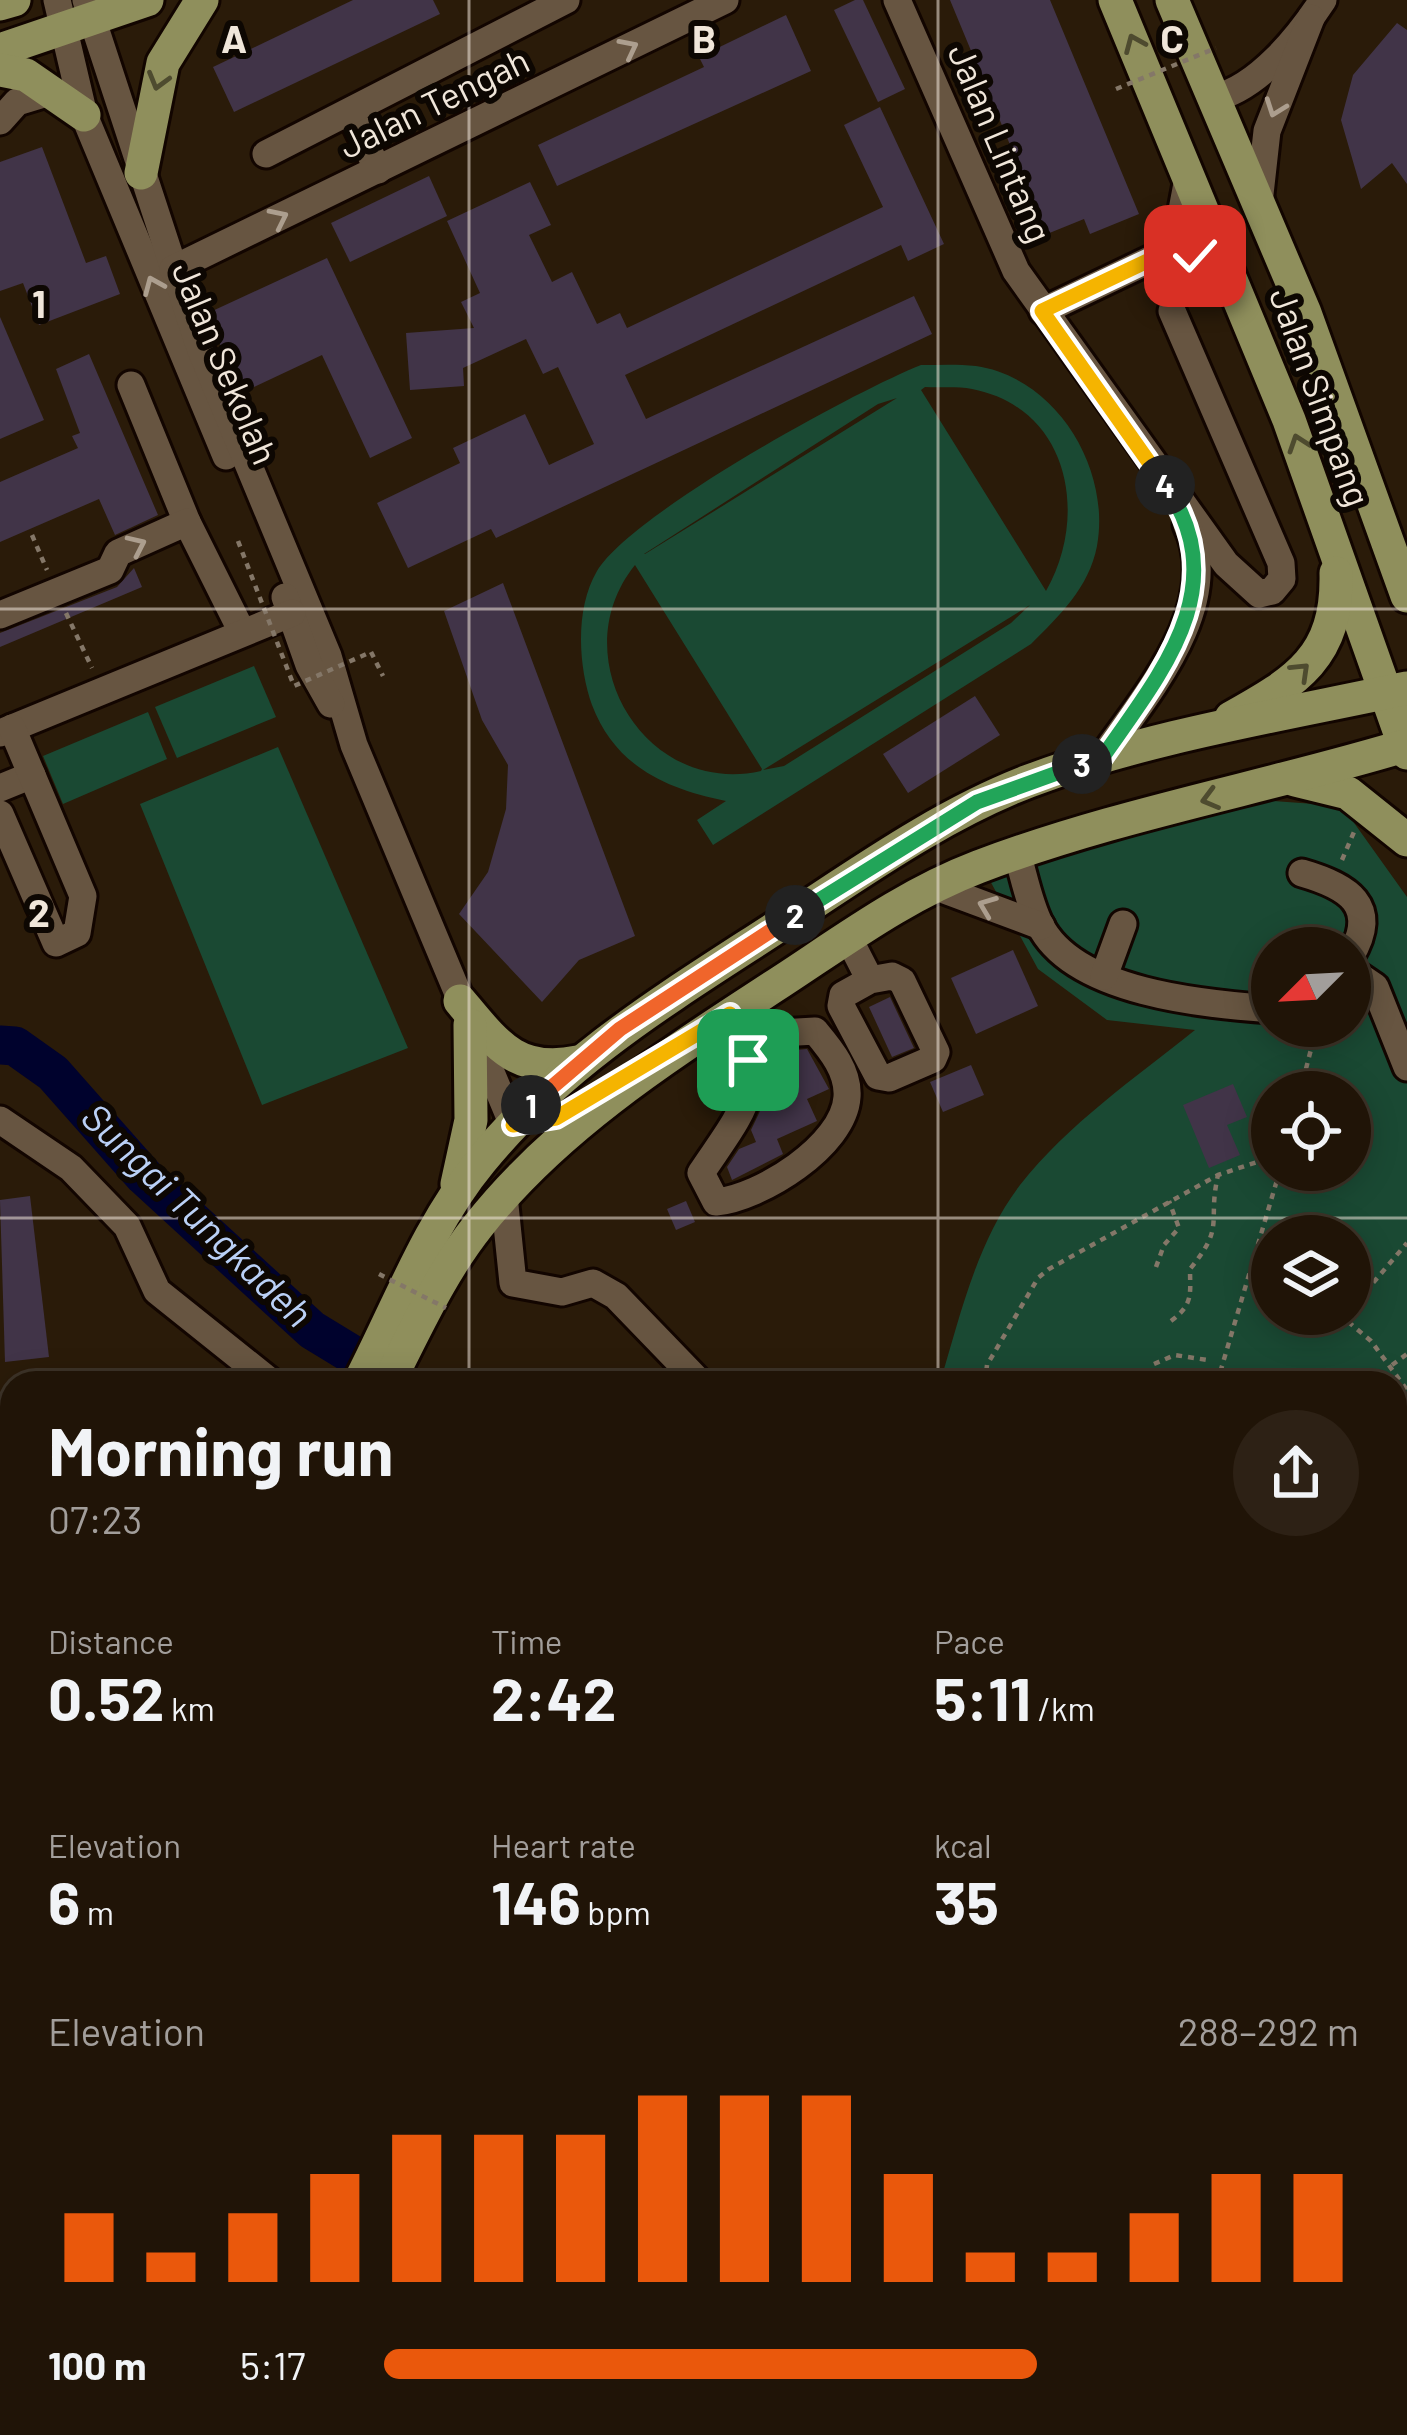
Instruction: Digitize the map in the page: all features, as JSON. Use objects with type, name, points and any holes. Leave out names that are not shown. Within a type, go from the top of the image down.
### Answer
[{"type":"main road","points":[[0,4],[14,0]]},
{"type":"main road","points":[[0,50],[75,13],[147,0]]},
{"type":"main road","points":[[141,172],[163,63],[202,0]]},
{"type":"main road","name":"Jalan Simpang","points":[[1115,0],[1236,284],[1336,554],[1396,690],[1406,748]]},
{"type":"main road","name":"Jalan Simpang","points":[[1172,0],[1259,204],[1407,596]]},
{"type":"main road","points":[[0,70],[26,75],[84,115]]},
{"type":"main road","points":[[1374,504],[1407,552]]},
{"type":"main road","points":[[1203,733],[1299,677],[1320,652],[1337,598],[1336,554]]},
{"type":"main road","points":[[454,1197],[513,1125],[578,1062],[930,829],[1014,788],[1102,758],[1396,690]]},
{"type":"main road","points":[[369,1371],[504,1196],[658,1061],[934,886],[1017,853],[1406,748]]},
{"type":"main road","points":[[1287,778],[1325,785],[1366,803],[1407,840]]},
{"type":"main road","points":[[465,1013],[526,1063],[549,1068],[578,1062]]},
{"type":"main road","points":[[391,1371],[401,1330],[454,1197],[471,1120],[465,1013]]},
{"type":"main road","points":[[513,1125],[556,1118],[614,1080],[658,1061]]},
{"type":"main road","points":[[480,1223],[506,1161],[513,1125]]},
{"type":"street","points":[[266,154],[566,0]]},
{"type":"street","name":"Jalan Lintang","points":[[897,0],[1016,272],[1176,501],[1243,584],[1259,594],[1273,591],[1282,579],[1281,562],[1172,311]]},
{"type":"street","name":"Jalan Tengah","points":[[173,269],[722,1]]},
{"type":"street","points":[[1214,98],[1241,90],[1317,9]]},
{"type":"street","points":[[1259,204],[1267,131],[1317,9]]},
{"type":"street","name":"Jalan Sekolah","points":[[75,13],[84,115],[292,613],[309,665],[354,745]]},
{"type":"street","name":"Jalan Sekolah","points":[[75,13],[328,656],[354,745],[513,1125]]},
{"type":"street","points":[[0,121],[17,102],[53,91]]},
{"type":"street","points":[[351,114],[378,170]]},
{"type":"street","points":[[1158,256],[1179,226],[1189,173]]},
{"type":"street","points":[[1042,311],[1158,256],[1195,256],[1236,284]]},
{"type":"street","points":[[131,385],[188,522],[241,630]]},
{"type":"street","name":"Jalan Lintang","points":[[1102,758],[1185,625],[1196,562],[1192,536],[1176,501]]},
{"type":"street","points":[[0,616],[110,570],[118,553],[188,522]]},
{"type":"street","points":[[0,814],[56,943],[77,933],[83,896],[32,775],[6,730],[292,613]]},
{"type":"street","points":[[0,788],[32,775]]},
{"type":"street","points":[[1017,853],[1041,926],[1064,957],[1104,976],[1181,1000],[1251,1007]]},
{"type":"street","points":[[1302,873],[1333,882],[1353,897],[1361,927]]},
{"type":"street","points":[[934,886],[1041,926]]},
{"type":"street","points":[[1104,976],[1123,924]]},
{"type":"street","points":[[848,938],[870,980]]},
{"type":"street","points":[[1371,984],[1407,1067]]},
{"type":"street","points":[[730,1014],[751,1049],[746,1105],[701,1173],[716,1202],[795,1169],[814,1155],[834,1131],[848,1099],[837,1060],[815,1031],[780,1033],[751,1049]]},
{"type":"street","points":[[0,1120],[71,1168],[128,1226],[157,1291],[257,1371]]},
{"type":"street","points":[[504,1196],[513,1283],[562,1292],[593,1283],[616,1295],[689,1371]]},
{"type":"path","points":[[1116,89],[1216,48]]},
{"type":"path","points":[[238,541],[294,686],[371,652],[383,676]]},
{"type":"path","points":[[1333,882],[1366,803]]},
{"type":"path","points":[[986,1371],[1038,1278],[1169,1201],[1251,1164]]},
{"type":"path","points":[[1171,1321],[1195,1291],[1190,1268],[1218,1227],[1212,1203],[1218,1175]]},
{"type":"path","points":[[1221,1371],[1274,1191]]},
{"type":"path","points":[[1156,1267],[1164,1245],[1179,1228],[1169,1201]]},
{"type":"path","points":[[1371,1284],[1407,1243]]},
{"type":"path","points":[[379,1274],[446,1309]]},
{"type":"path","points":[[1364,1335],[1396,1371]]},
{"type":"path","points":[[1392,1365],[1407,1354]]},
{"type":"path","points":[[1154,1364],[1175,1355],[1207,1360]]},
{"type":"green space","points":[[921,365],[976,366],[1031,388],[1054,408],[1086,458],[1095,487],[1099,517],[1093,561],[1072,600],[1031,644],[713,845],[697,820],[726,801],[683,790],[645,771],[614,744],[592,705],[582,655],[582,619],[590,586],[618,547],[697,487]],"holes":[[[966,388],[1005,400],[1031,418],[1050,441],[1062,469],[1067,499],[1059,562],[1046,591],[921,390]],[[897,398],[644,554],[878,404]],[[635,565],[761,771],[719,773],[682,763],[651,742],[627,712],[612,677],[607,640],[614,601]],[[1030,605],[1011,623],[784,766],[763,770]]]},
{"type":"green space","points":[[254,666],[276,717],[177,758],[155,707]]},
{"type":"green space","points":[[148,712],[167,759],[63,804],[43,756]]},
{"type":"green space","points":[[278,747],[408,1048],[262,1105],[140,804]]},
{"type":"green space","points":[[1245,799],[1342,806],[1407,897],[1407,1371],[944,1371],[981,1255],[1020,1185],[1081,1122],[1195,1030],[1107,1020],[1038,969],[988,877]]},
{"type":"building","points":[[353,0],[433,0],[440,14],[234,112],[213,67]]},
{"type":"building","points":[[863,0],[905,89],[878,102],[834,10]]},
{"type":"building","points":[[950,0],[1050,0],[1139,214],[1090,234],[1084,219],[1047,234]]},
{"type":"building","points":[[786,15],[811,71],[557,186],[538,145],[704,67],[699,57]]},
{"type":"building","points":[[1397,23],[1407,30],[1407,184],[1392,163],[1361,189],[1341,120],[1353,75]]},
{"type":"building","points":[[880,107],[944,244],[908,261],[901,245],[625,375],[646,419],[914,296],[932,334],[496,538],[491,529],[408,568],[377,503],[460,463],[453,448],[525,414],[549,465],[594,444],[558,367],[543,374],[526,339],[463,368],[464,386],[410,390],[406,333],[474,328],[461,302],[480,293],[447,221],[530,182],[551,225],[529,235],[552,282],[572,272],[597,324],[620,313],[627,328],[883,207],[844,125]]},
{"type":"building","points":[[42,147],[86,263],[106,256],[120,294],[39,325],[23,283],[0,291],[0,162]]},
{"type":"building","points":[[429,176],[447,216],[350,262],[331,223]]},
{"type":"building","points":[[327,258],[412,438],[370,458],[322,355],[239,394],[208,313]]},
{"type":"building","points":[[0,317],[44,420],[0,439]]},
{"type":"building","points":[[89,354],[158,515],[115,535],[99,499],[0,542],[0,482],[78,448],[72,436],[80,433],[56,369]]},
{"type":"building","points":[[134,568],[142,587],[0,647],[0,633],[117,587]]},
{"type":"building","points":[[503,583],[635,936],[579,960],[542,1002],[459,914],[488,872],[506,809],[508,765],[482,720],[444,611]]},
{"type":"building","points":[[975,696],[1000,735],[908,793],[883,754]]},
{"type":"building","points":[[1013,950],[1038,1006],[976,1034],[951,978]]},
{"type":"building","points":[[890,997],[914,1048],[892,1057],[869,1007]]},
{"type":"building","points":[[807,1049],[829,1089],[807,1099],[817,1121],[777,1139],[783,1154],[732,1180],[727,1167],[739,1149],[756,1142],[751,1130],[761,1109],[778,1101],[768,1060],[785,1051]]},
{"type":"building","points":[[971,1065],[984,1095],[943,1112],[930,1082]]},
{"type":"building","points":[[1233,1084],[1247,1117],[1227,1125],[1240,1155],[1209,1168],[1183,1105]]},
{"type":"building","points":[[30,1196],[49,1357],[5,1362],[0,1200]]},
{"type":"building","points":[[686,1201],[695,1222],[676,1230],[667,1209]]},
{"type":"waterway","name":"Sungai Tungkadeh","points":[[0,1045],[15,1046],[53,1073],[144,1176],[312,1330],[379,1371]]},
{"type":"route","points":[[748,1060],[751,1049],[730,1014],[556,1118],[513,1125],[547,1089],[620,1029],[880,859],[977,802],[1102,758],[1156,680],[1185,625],[1196,562],[1192,536],[1176,501],[1042,311],[1158,256],[1195,256]]}]
